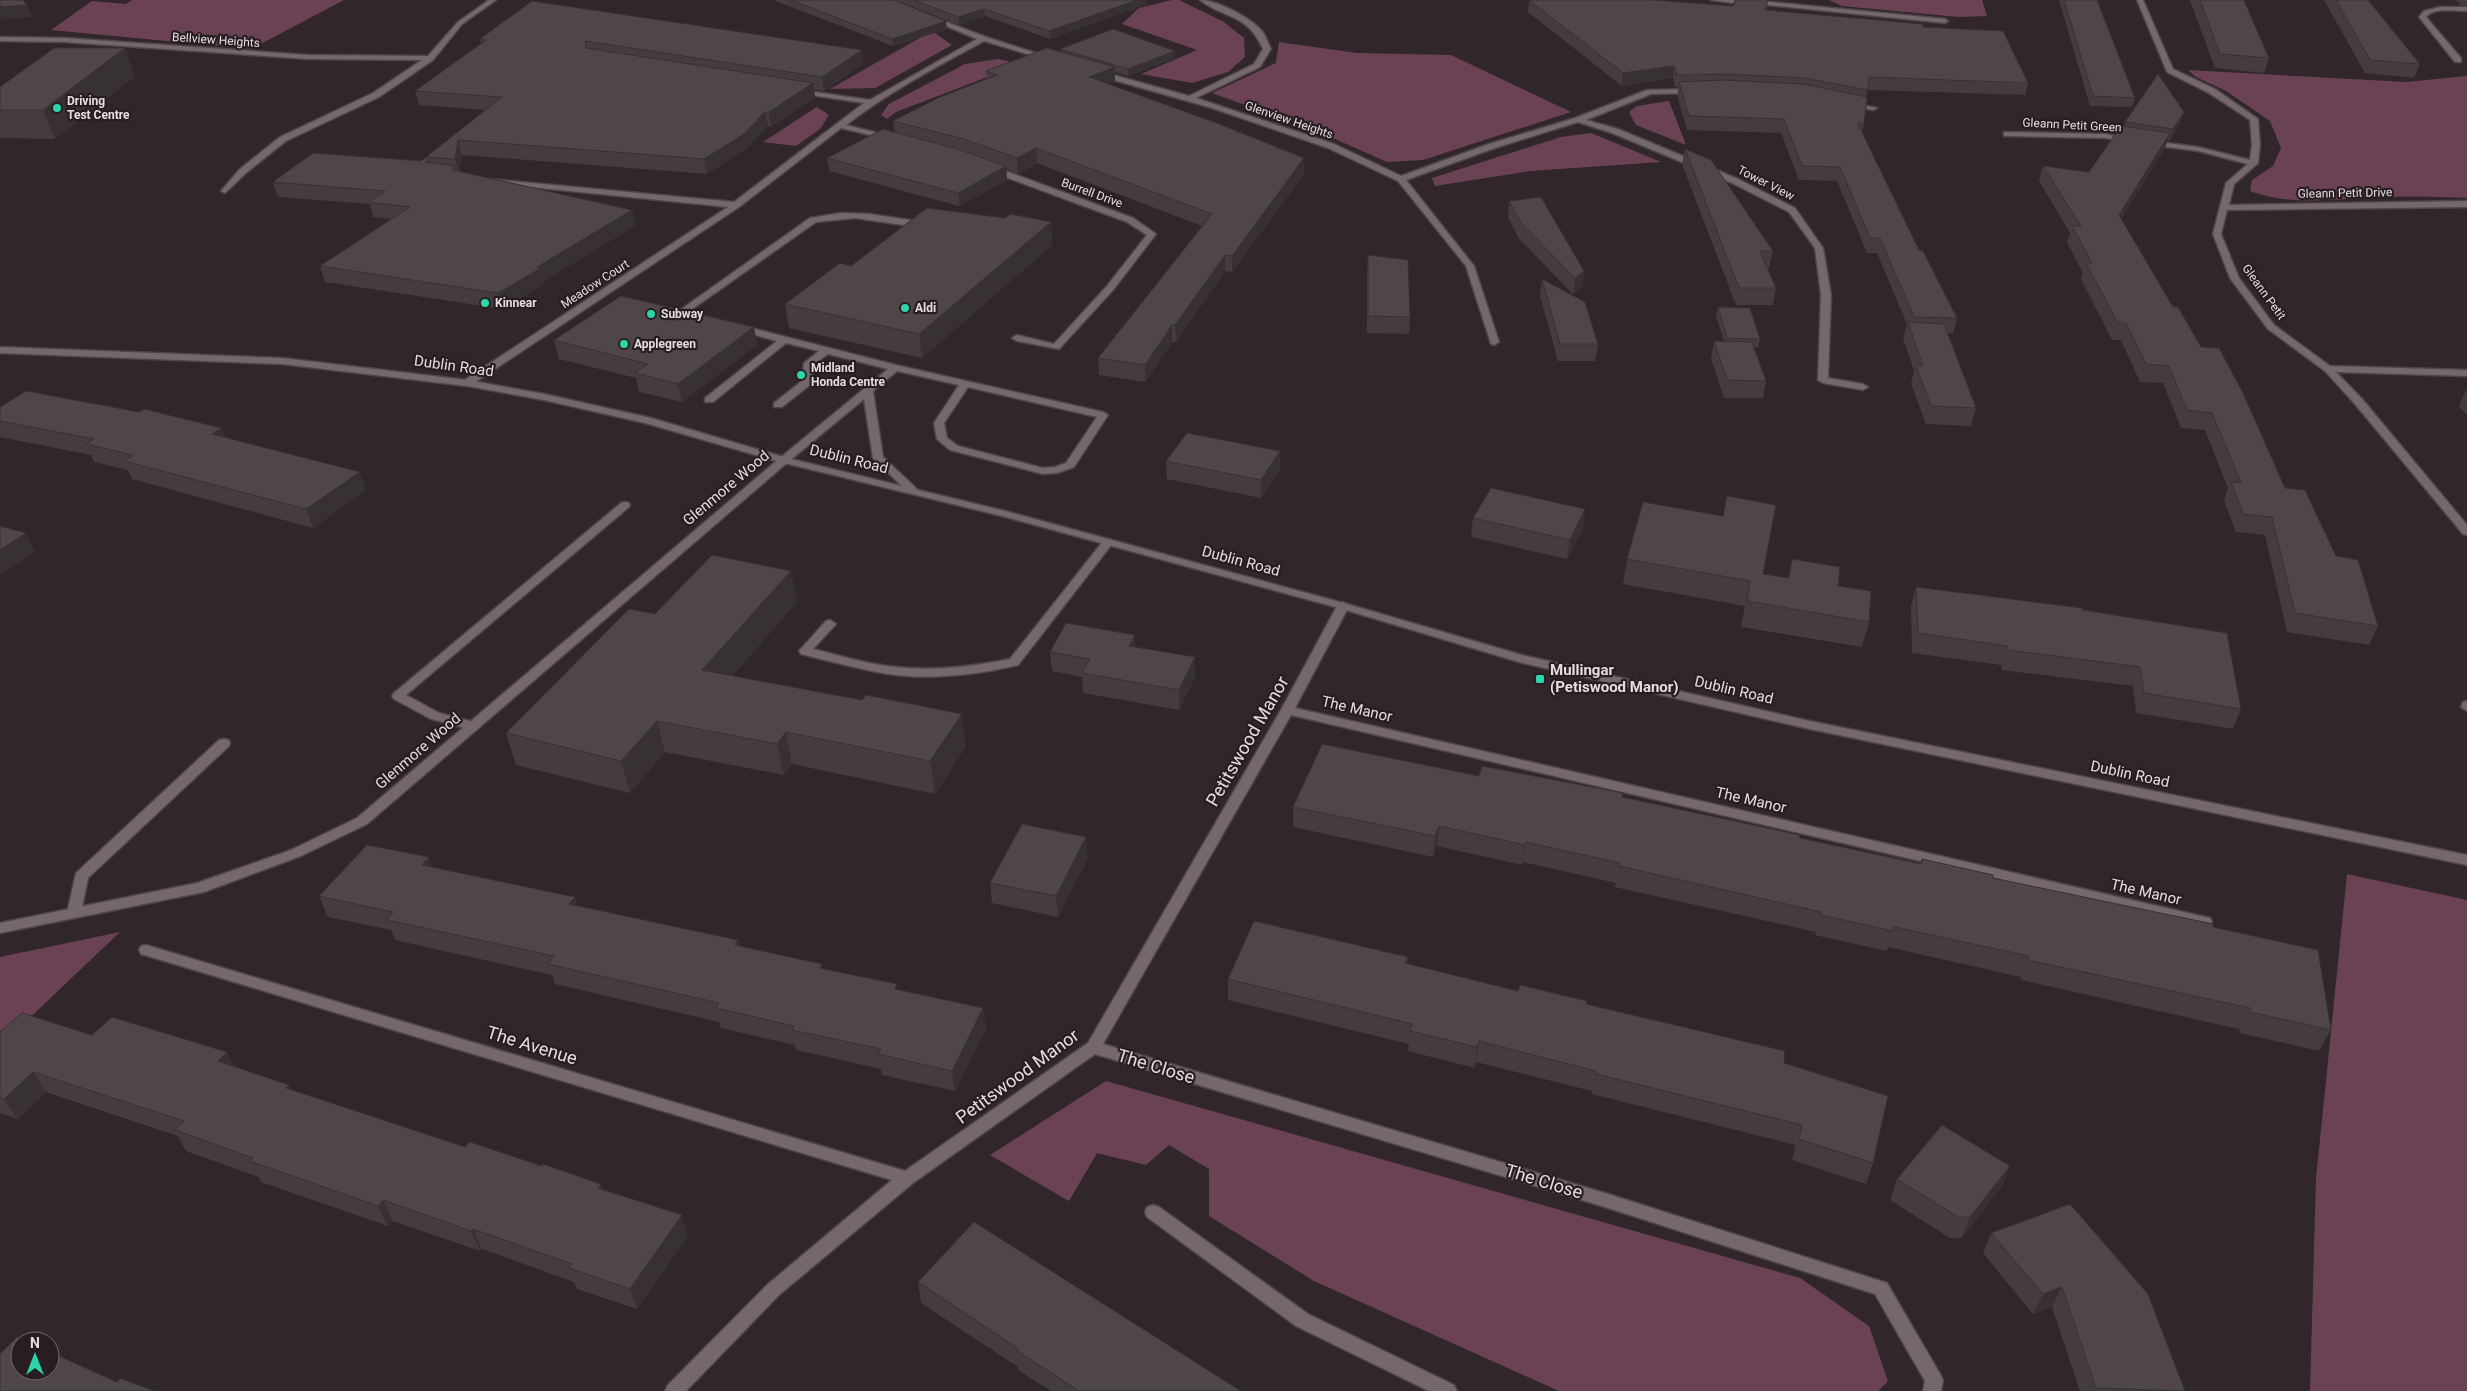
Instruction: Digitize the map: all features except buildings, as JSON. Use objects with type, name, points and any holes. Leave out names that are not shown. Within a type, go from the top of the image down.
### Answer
[{"type":"street","points":[[225,191],[243,171],[283,139],[376,95],[430,58],[460,24],[493,0]]},
{"type":"street","points":[[1189,99],[1257,65],[1267,49],[1259,32],[1238,16],[1203,0]]},
{"type":"street","points":[[1714,0],[1733,1]]},
{"type":"street","points":[[1817,8],[1820,0]]},
{"type":"street","points":[[2140,0],[2170,70],[2212,90],[2254,118],[2256,145],[2254,163]]},
{"type":"street","points":[[1760,3],[1945,21]]},
{"type":"street","points":[[2458,60],[2422,17],[2426,12],[2440,9],[2467,9]]},
{"type":"street","points":[[920,14],[983,39],[1058,61]]},
{"type":"street","name":"Bellview Heights","points":[[0,39],[82,42],[308,57],[430,58]]},
{"type":"street","points":[[785,89],[871,102],[923,71],[983,39]]},
{"type":"street","points":[[74,48],[82,42]]},
{"type":"street","name":"Glenview Heights","points":[[1086,69],[1189,99],[1331,146],[1400,179],[1470,266],[1494,342]]},
{"type":"street","points":[[1400,179],[1492,146],[1578,120],[1650,92],[1704,91]]},
{"type":"street","points":[[1837,101],[1873,108]]},
{"type":"street","name":"Meadow Court","points":[[467,383],[736,205],[871,102]]},
{"type":"street","name":"Tower View","points":[[1578,120],[1615,131],[1735,181],[1792,210],[1819,248],[1826,295],[1823,380],[1863,387]]},
{"type":"street","points":[[841,126],[896,141]]},
{"type":"street","name":"Gleann Petit Green","points":[[2006,134],[2105,136],[2198,149],[2254,163]]},
{"type":"street","name":"Gleann Petit","points":[[2254,163],[2230,183],[2217,234],[2235,278],[2271,327],[2328,369],[2359,402],[2467,532]]},
{"type":"street","name":"Burrell Drive","points":[[979,164],[1130,220],[1152,234],[1110,288],[1056,347],[1017,338]]},
{"type":"street","points":[[484,180],[736,205]]},
{"type":"street","name":"Gleann Petit Drive","points":[[2223,208],[2467,204]]},
{"type":"street","points":[[700,318],[681,313],[813,220],[832,215],[851,215],[939,226]]},
{"type":"street","points":[[728,325],[895,368],[1103,415],[1070,465],[1057,470],[1043,471],[954,448],[942,439],[939,423],[952,398],[965,384]]},
{"type":"street","points":[[709,400],[784,340]]},
{"type":"street","name":"Dublin Road","points":[[0,350],[282,361],[467,383],[647,420],[784,460],[913,491],[1108,542],[1342,606],[1519,658],[1805,724],[2467,860]]},
{"type":"street","points":[[778,405],[808,382],[809,363],[826,351]]},
{"type":"street","name":"Glenmore Wood","points":[[0,928],[199,888],[296,853],[362,821],[784,460],[895,368]]},
{"type":"street","points":[[2328,369],[2467,374]]},
{"type":"street","points":[[868,391],[878,458],[913,491]]},
{"type":"street","points":[[472,726],[435,716],[398,696],[625,505]]},
{"type":"street","points":[[830,624],[805,651],[888,670],[932,673],[980,669],[1014,662],[1108,542]]},
{"type":"street","name":"Petitswood Manor","points":[[674,1391],[773,1290],[907,1178],[1093,1048],[1287,710],[1342,606]]},
{"type":"street","name":"The Manor","points":[[1287,710],[2208,923]]},
{"type":"street","points":[[74,913],[81,876],[224,743]]},
{"type":"street","name":"The Avenue","points":[[146,950],[907,1178]]},
{"type":"street","name":"The Close","points":[[1093,1048],[1605,1200],[1881,1288],[1934,1380],[1932,1391]]},
{"type":"street","points":[[1153,1212],[1302,1320],[1448,1391]]},
{"type":"shaded area","points":[[132,0],[344,0],[251,49],[51,30],[92,1],[126,4]]},
{"type":"shaded area","points":[[1179,0],[1224,22],[1244,38],[1245,57],[1228,72],[1192,83],[1141,74],[1197,50],[1122,24],[1139,8]]},
{"type":"shaded area","points":[[1829,0],[1982,0],[1987,16],[1959,17],[1842,6]]},
{"type":"shaded area","points":[[932,31],[952,45],[875,88],[830,89]]},
{"type":"shaded area","points":[[1279,42],[1357,53],[1451,55],[1571,112],[1423,160],[1387,162],[1317,131],[1212,93],[1276,63]]},
{"type":"shaded area","points":[[998,59],[1021,64],[896,112],[887,119],[881,115],[889,104],[965,64]]},
{"type":"shaded area","points":[[2188,70],[2406,82],[2467,76],[2467,198],[2373,197],[2302,200],[2284,199],[2250,191],[2252,180],[2273,166],[2281,148],[2270,121],[2226,91],[2196,77]]},
{"type":"shaded area","points":[[1669,101],[1686,145],[1636,125],[1629,112],[1637,106]]},
{"type":"shaded area","points":[[817,107],[829,115],[820,129],[796,146],[763,142]]},
{"type":"shaded area","points":[[1591,133],[1661,162],[1530,171],[1435,186],[1432,178],[1561,137]]},
{"type":"shaded area","points":[[2347,874],[2467,900],[2467,1391],[2310,1391],[2316,1179]]},
{"type":"shaded area","points":[[120,932],[0,1046],[0,957]]},
{"type":"shaded area","points":[[1106,1081],[1800,1278],[1869,1326],[1888,1381],[1878,1391],[1559,1391],[1314,1281],[1209,1216],[1209,1169],[1169,1145],[1146,1165],[1097,1153],[1069,1201],[990,1155]]},
{"type":"place","name":"Driving Test Centre","points":[[57,108]]},
{"type":"place","name":"Kinnear","points":[[485,303]]},
{"type":"place","name":"Aldi","points":[[905,308]]},
{"type":"place","name":"Subway","points":[[651,314]]},
{"type":"place","name":"Applegreen","points":[[624,344]]},
{"type":"place","name":"Midland Honda Centre","points":[[801,375]]},
{"type":"place","name":"Mullingar (Petiswood Manor)","points":[[1540,679]]}]
